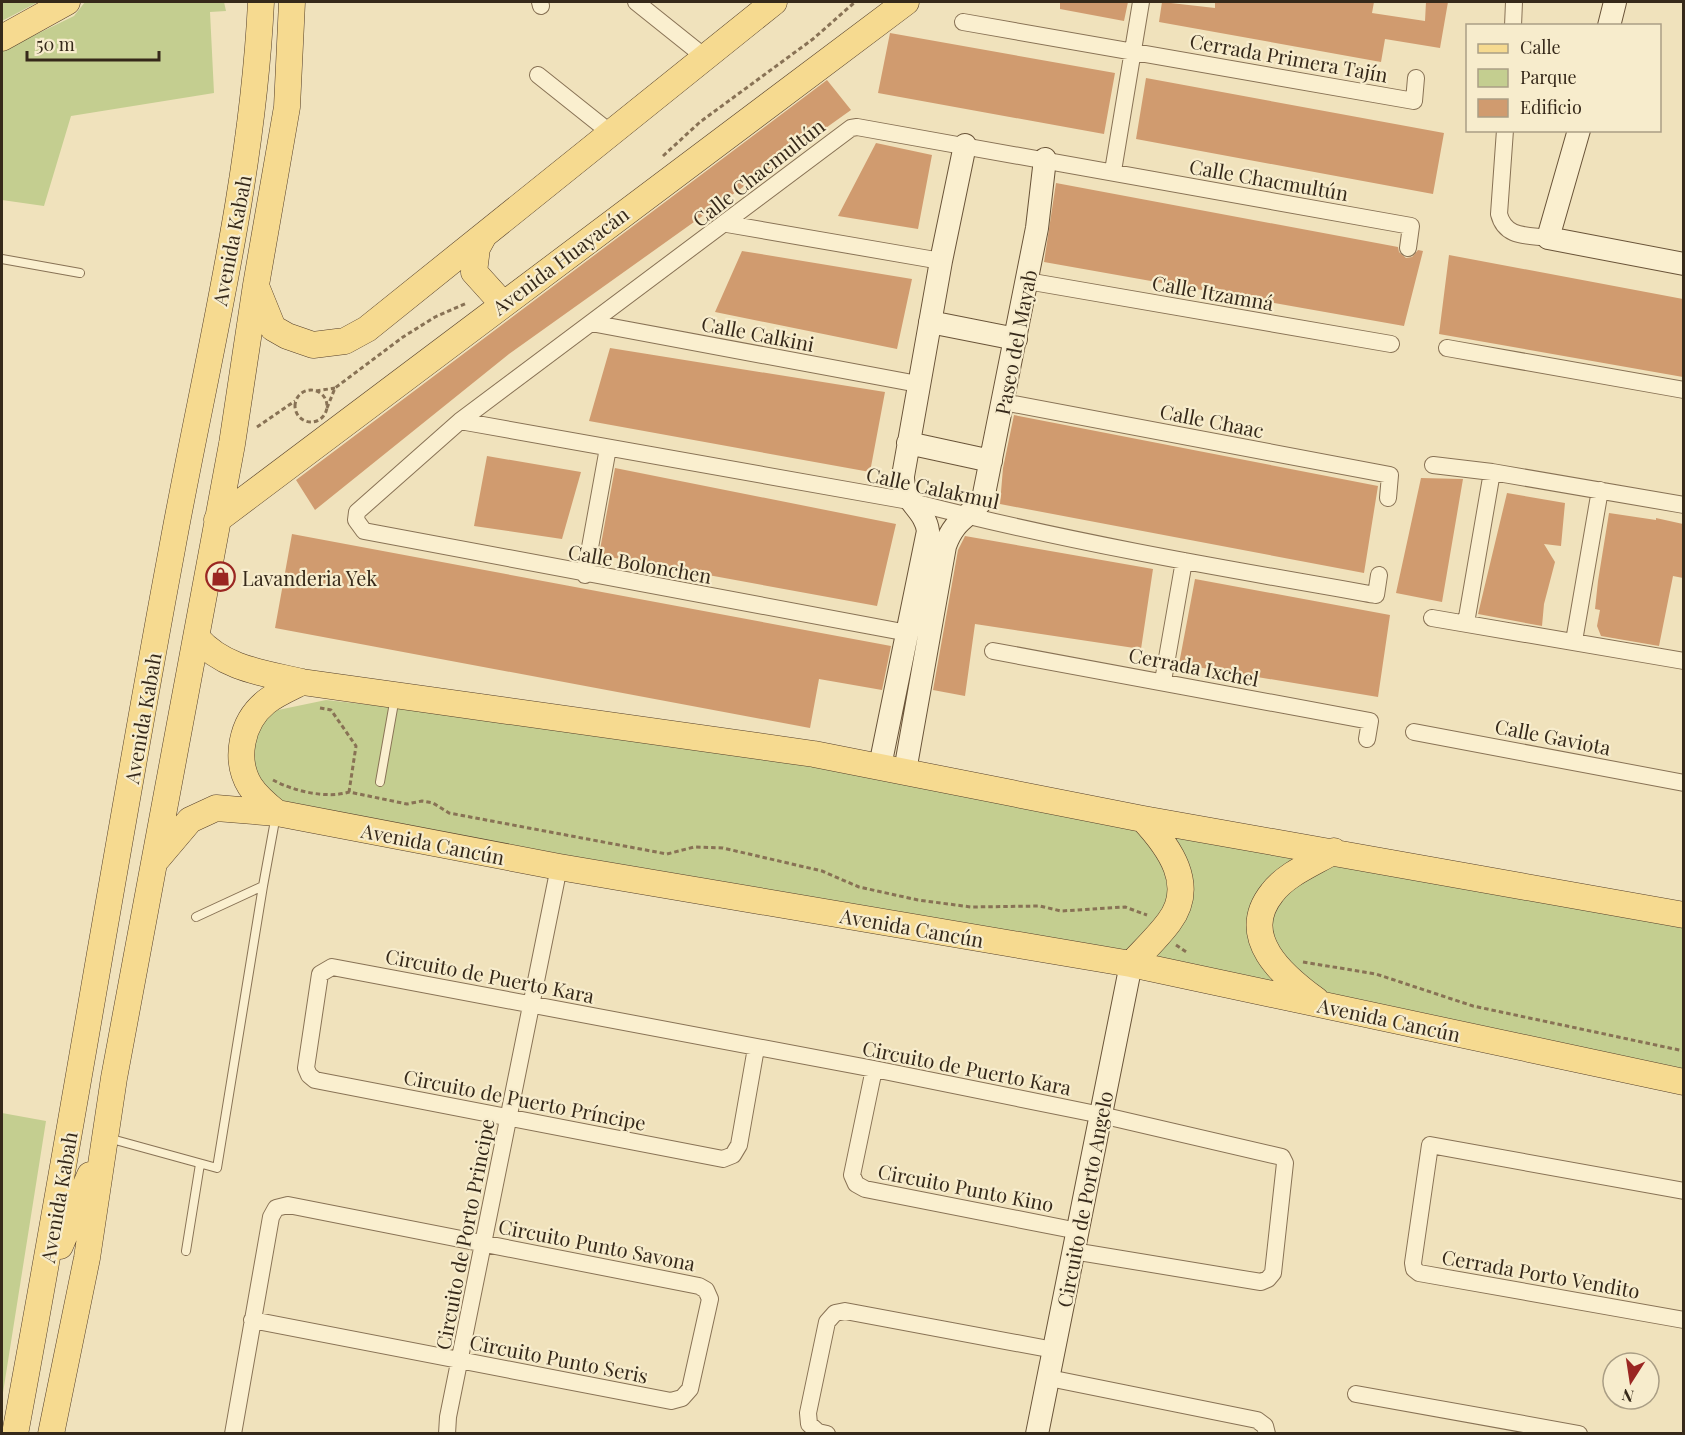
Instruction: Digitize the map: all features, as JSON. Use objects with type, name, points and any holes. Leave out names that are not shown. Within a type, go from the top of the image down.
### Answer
[{"type":"main road","points":[[2,38],[68,2]]},
{"type":"main road","name":"Avenida Kabah","points":[[15,1434],[172,548],[242,186],[254,97],[261,2]]},
{"type":"main road","name":"Avenida Kabah","points":[[51,1434],[85,1268],[145,905],[157,859],[232,444],[256,285],[287,107],[291,2]]},
{"type":"main road","points":[[242,186],[256,285],[273,328],[313,345],[345,341],[367,329],[774,2]]},
{"type":"main road","name":"Avenida Huayacán","points":[[217,520],[495,295],[906,2]]},
{"type":"main road","points":[[483,237],[476,254],[474,272],[495,295]]},
{"type":"main road","points":[[197,638],[210,653],[231,664],[305,694]]},
{"type":"main road","points":[[277,813],[250,786],[240,754],[247,727],[266,702],[305,694],[396,693],[814,754],[1143,819],[1334,851],[1683,915]]},
{"type":"main road","name":"Avenida Cancún","points":[[157,859],[190,820],[216,808],[277,813],[560,867],[1131,964],[1683,1082]]},
{"type":"main road","points":[[1131,964],[1164,928],[1180,901],[1178,868],[1163,840],[1143,819]]},
{"type":"main road","points":[[1321,1004],[1280,972],[1271,960],[1261,930],[1267,900],[1278,886],[1334,851]]},
{"type":"main road","points":[[42,1288],[106,1137]]},
{"type":"street","points":[[636,2],[706,58]]},
{"type":"street","points":[[1113,171],[1141,2]]},
{"type":"street","points":[[1513,24],[1514,2]]},
{"type":"street","points":[[1610,24],[1615,2]]},
{"type":"street","points":[[963,22],[1133,50]]},
{"type":"street","name":"Cerrada Primera Tajín","points":[[1133,50],[1414,101],[1416,78]]},
{"type":"street","points":[[538,75],[612,134]]},
{"type":"street","name":"Calle Chacmultún","points":[[364,531],[356,520],[361,506],[460,421],[727,224],[851,128],[857,127],[1045,159],[1411,226],[1407,248]]},
{"type":"street","points":[[1505,132],[1499,214],[1502,225],[1508,231],[1683,264]]},
{"type":"street","points":[[1548,238],[1578,132]]},
{"type":"street","points":[[880,766],[928,531],[926,519],[909,501],[902,489],[908,443],[965,145]]},
{"type":"street","name":"Paseo del Mayab","points":[[905,771],[919,679],[945,546],[951,529],[964,516],[975,510],[983,499],[1037,228],[1045,159]]},
{"type":"street","points":[[727,224],[941,261]]},
{"type":"street","name":"Calle Itzamná","points":[[1027,281],[1391,344]]},
{"type":"street","points":[[930,322],[1016,339]]},
{"type":"street","name":"Calle Calkini","points":[[591,323],[918,384]]},
{"type":"street","points":[[1447,348],[1683,390]]},
{"type":"street","name":"Calle Chaac","points":[[1003,402],[1389,475],[1388,498]]},
{"type":"street","name":"Calle Calakmul","points":[[460,421],[909,501],[964,516],[1184,561],[1376,595],[1379,574]]},
{"type":"street","points":[[908,443],[991,461]]},
{"type":"street","points":[[585,575],[608,448]]},
{"type":"street","points":[[1433,465],[1492,472],[1683,506]]},
{"type":"street","points":[[1466,623],[1492,472]]},
{"type":"street","points":[[1574,641],[1600,490]]},
{"type":"street","name":"Calle Bolonchen","points":[[364,531],[585,575],[908,633]]},
{"type":"street","points":[[1163,681],[1184,561]]},
{"type":"street","points":[[1432,618],[1683,661]]},
{"type":"street","name":"Cerrada Ixchel","points":[[993,651],[1370,721],[1367,739]]},
{"type":"street","name":"Calle Gaviota","points":[[1414,732],[1683,783]]},
{"type":"street","name":"Circuito de Porto Principe","points":[[447,1434],[448,1418],[507,1118],[533,1004],[560,867]]},
{"type":"street","name":"Circuito de Porto Angelo","points":[[1037,1434],[1131,964]]},
{"type":"street","name":"Circuito de Puerto Kara","points":[[325,969],[332,967],[874,1069],[1101,1115],[1282,1156],[1285,1163],[1273,1273],[1261,1282],[1076,1241]]},
{"type":"street","name":"Circuito de Puerto Príncipe","points":[[325,969],[320,974],[306,1068],[315,1080],[723,1160],[733,1155],[739,1145],[756,1048]]},
{"type":"street","name":"Circuito Punto Kino","points":[[874,1069],[852,1175],[856,1184],[865,1189],[1076,1241]]},
{"type":"street","name":"Cerrada Porto Vendito","points":[[1683,1191],[1430,1145],[1413,1263],[1414,1269],[1419,1273],[1683,1320]]},
{"type":"street","name":"Circuito Punto Savona","points":[[252,1320],[271,1217],[276,1208],[288,1205],[699,1286],[706,1290],[710,1299],[690,1389],[682,1398]]},
{"type":"street","points":[[826,1434],[818,1432],[809,1424],[808,1413],[827,1322],[835,1313],[845,1311],[1054,1350]]},
{"type":"street","points":[[233,1434],[252,1320]]},
{"type":"street","name":"Circuito Punto Seris","points":[[252,1320],[671,1401],[682,1398]]},
{"type":"street","points":[[1048,1378],[1257,1420],[1265,1426],[1267,1434]]},
{"type":"street","points":[[1356,1394],[1579,1434]]},
{"type":"lane","points":[[2,259],[80,273]]},
{"type":"lane","points":[[380,782],[396,693]]},
{"type":"lane","points":[[106,1137],[217,1168],[277,813]]},
{"type":"lane","points":[[196,917],[263,886]]},
{"type":"lane","points":[[186,1251],[201,1164]]},
{"type":"path","points":[[656,163],[700,122],[813,39],[855,2]]},
{"type":"path","points":[[232,444],[295,401],[305,391],[335,388],[403,337],[435,317],[495,295]]},
{"type":"path","points":[[295,401],[296,412],[308,422],[323,418],[335,388]]},
{"type":"path","points":[[316,391],[326,399],[327,408]]},
{"type":"path","points":[[305,694],[331,710],[356,746],[349,792]]},
{"type":"path","points":[[271,778],[285,787],[320,794],[340,795],[349,792],[406,804],[423,801],[433,803],[449,813],[667,854],[694,846],[723,848],[822,871],[859,887],[918,900],[970,907],[1040,906],[1061,911],[1125,908],[1147,915],[1164,928],[1177,946],[1195,957]]},
{"type":"path","points":[[1271,960],[1324,963],[1376,974],[1473,1006],[1683,1051]]},
{"type":"green space","points":[[2,2],[38,2],[2,21]]},
{"type":"green space","points":[[85,2],[224,2],[226,11],[210,12],[214,93],[71,116],[44,206],[2,200],[2,51],[74,16]]},
{"type":"green space","points":[[326,700],[814,754],[1683,915],[1683,1081],[268,806],[244,736],[254,715]]},
{"type":"green space","points":[[2,1113],[46,1121],[2,1399]]},
{"type":"building","points":[[1060,2],[1128,2],[1124,21],[1060,9]]},
{"type":"building","points":[[1162,2],[1215,8],[1215,2],[1374,2],[1372,13],[1425,21],[1426,2],[1448,2],[1440,48],[1385,39],[1381,62],[1159,22]]},
{"type":"building","points":[[890,33],[1115,73],[1104,134],[878,93]]},
{"type":"building","points":[[1146,78],[1444,133],[1433,194],[1136,139]]},
{"type":"building","points":[[827,80],[851,110],[509,354],[315,510],[296,480]]},
{"type":"building","points":[[876,143],[932,155],[918,229],[838,216]]},
{"type":"building","points":[[1056,183],[1398,247],[1399,252],[1406,258],[1412,257],[1418,250],[1423,251],[1404,326],[1044,262]]},
{"type":"building","points":[[742,251],[912,279],[897,349],[715,312]]},
{"type":"building","points":[[1449,255],[1683,299],[1683,377],[1439,334]]},
{"type":"building","points":[[610,348],[885,392],[870,472],[589,421]]},
{"type":"building","points":[[1014,415],[1378,486],[1364,573],[1000,504],[1003,468]]},
{"type":"building","points":[[487,456],[581,472],[562,539],[474,526]]},
{"type":"building","points":[[615,468],[896,524],[877,606],[599,555]]},
{"type":"building","points":[[1421,478],[1463,479],[1442,602],[1396,593]]},
{"type":"building","points":[[1507,493],[1565,503],[1561,546],[1544,544],[1555,562],[1544,604],[1542,626],[1478,614]]},
{"type":"building","points":[[1609,513],[1656,520],[1656,518],[1683,524],[1683,578],[1673,576],[1659,646],[1601,636],[1597,626],[1600,610],[1595,609]]},
{"type":"building","points":[[292,534],[891,646],[882,690],[819,679],[810,728],[275,628]]},
{"type":"building","points":[[965,536],[1153,569],[1141,649],[975,624],[965,696],[933,690],[958,550]]},
{"type":"building","points":[[1195,579],[1390,615],[1378,697],[1179,664]]},
{"type":"place","name":"Lavanderia Yek","points":[[221,577]]}]
